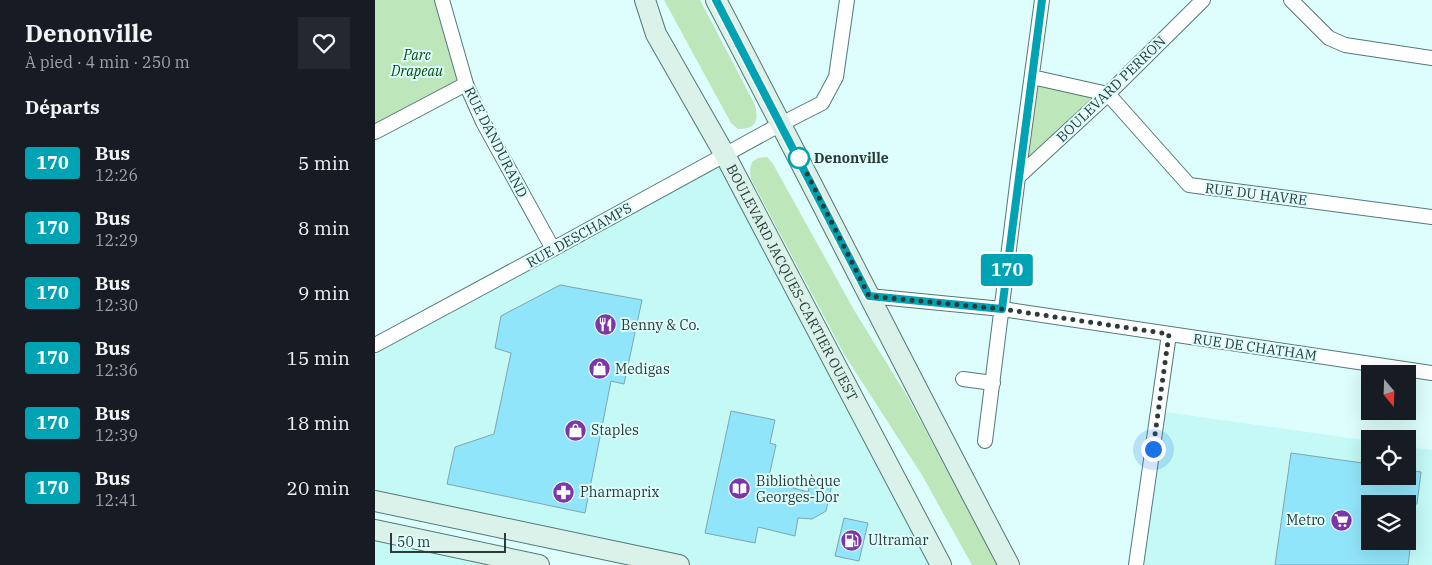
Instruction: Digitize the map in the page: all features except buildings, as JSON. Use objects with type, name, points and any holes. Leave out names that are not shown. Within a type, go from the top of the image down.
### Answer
[{"type":"main road","name":"BOULEVARD JACQUES-CARTIER OUEST","points":[[645,0],[656,34],[725,156],[941,565]]},
{"type":"main road","points":[[716,0],[1009,565]]},
{"type":"main road","points":[[375,501],[679,565]]},
{"type":"main road","points":[[375,530],[539,565]]},
{"type":"street","name":"RUE DANDURAND","points":[[442,0],[466,84],[483,122],[553,250]]},
{"type":"street","name":"RUE DESCHAMPS","points":[[375,345],[553,250],[781,124],[822,104],[836,77],[847,0]]},
{"type":"street","points":[[985,441],[1042,0]]},
{"type":"street","name":"BOULEVARD PERRON","points":[[1018,177],[1108,94],[1203,0]]},
{"type":"street","points":[[1291,0],[1329,38],[1345,45],[1432,58]]},
{"type":"street","points":[[1032,77],[1108,94]]},
{"type":"street","points":[[375,132],[466,84]]},
{"type":"street","name":"RUE DU HAVRE","points":[[1108,94],[1189,185],[1432,217]]},
{"type":"street","name":"RUE DE CHATHAM","points":[[869,296],[1002,309],[1432,373]]},
{"type":"street","points":[[1136,565],[1169,334]]},
{"type":"street","points":[[963,379],[993,383]]},
{"type":"shaded area","points":[[725,155],[941,565],[679,565],[375,501],[375,345]]},
{"type":"shaded area","points":[[1165,412],[1361,440],[1361,485],[1416,485],[1416,448],[1432,450],[1432,565],[1142,565]]},
{"type":"shaded area","points":[[375,530],[539,565],[375,565]]},
{"type":"green space","name":"Parc Drapeau","points":[[375,0],[442,0],[466,84],[375,132]]},
{"type":"green space","points":[[664,0],[700,0],[755,105],[757,116],[752,126],[738,129],[731,123]]},
{"type":"green space","points":[[1032,77],[1108,94],[1018,177]]},
{"type":"green space","points":[[767,157],[773,164],[854,310],[907,396],[998,565],[972,565],[922,475],[844,354],[751,179],[750,170],[752,162],[758,158]]},
{"type":"bus line","name":"170","points":[[716,0],[869,296],[1002,309],[1042,0]]},
{"type":"place","name":"Denonville","points":[[799,158]]},
{"type":"place","name":"Benny & Co.","points":[[605,325]]},
{"type":"place","name":"Medigas","points":[[599,369]]},
{"type":"place","name":"Staples","points":[[575,430]]},
{"type":"place","name":"Bibliothèque Georges-Dor","points":[[740,489]]},
{"type":"place","name":"Pharmaprix","points":[[564,492]]},
{"type":"place","name":"Metro","points":[[1341,520]]},
{"type":"place","name":"Ultramar","points":[[852,540]]},
{"type":"route","points":[[799,158],[869,296],[1002,309],[1169,334],[1153,449]]}]
